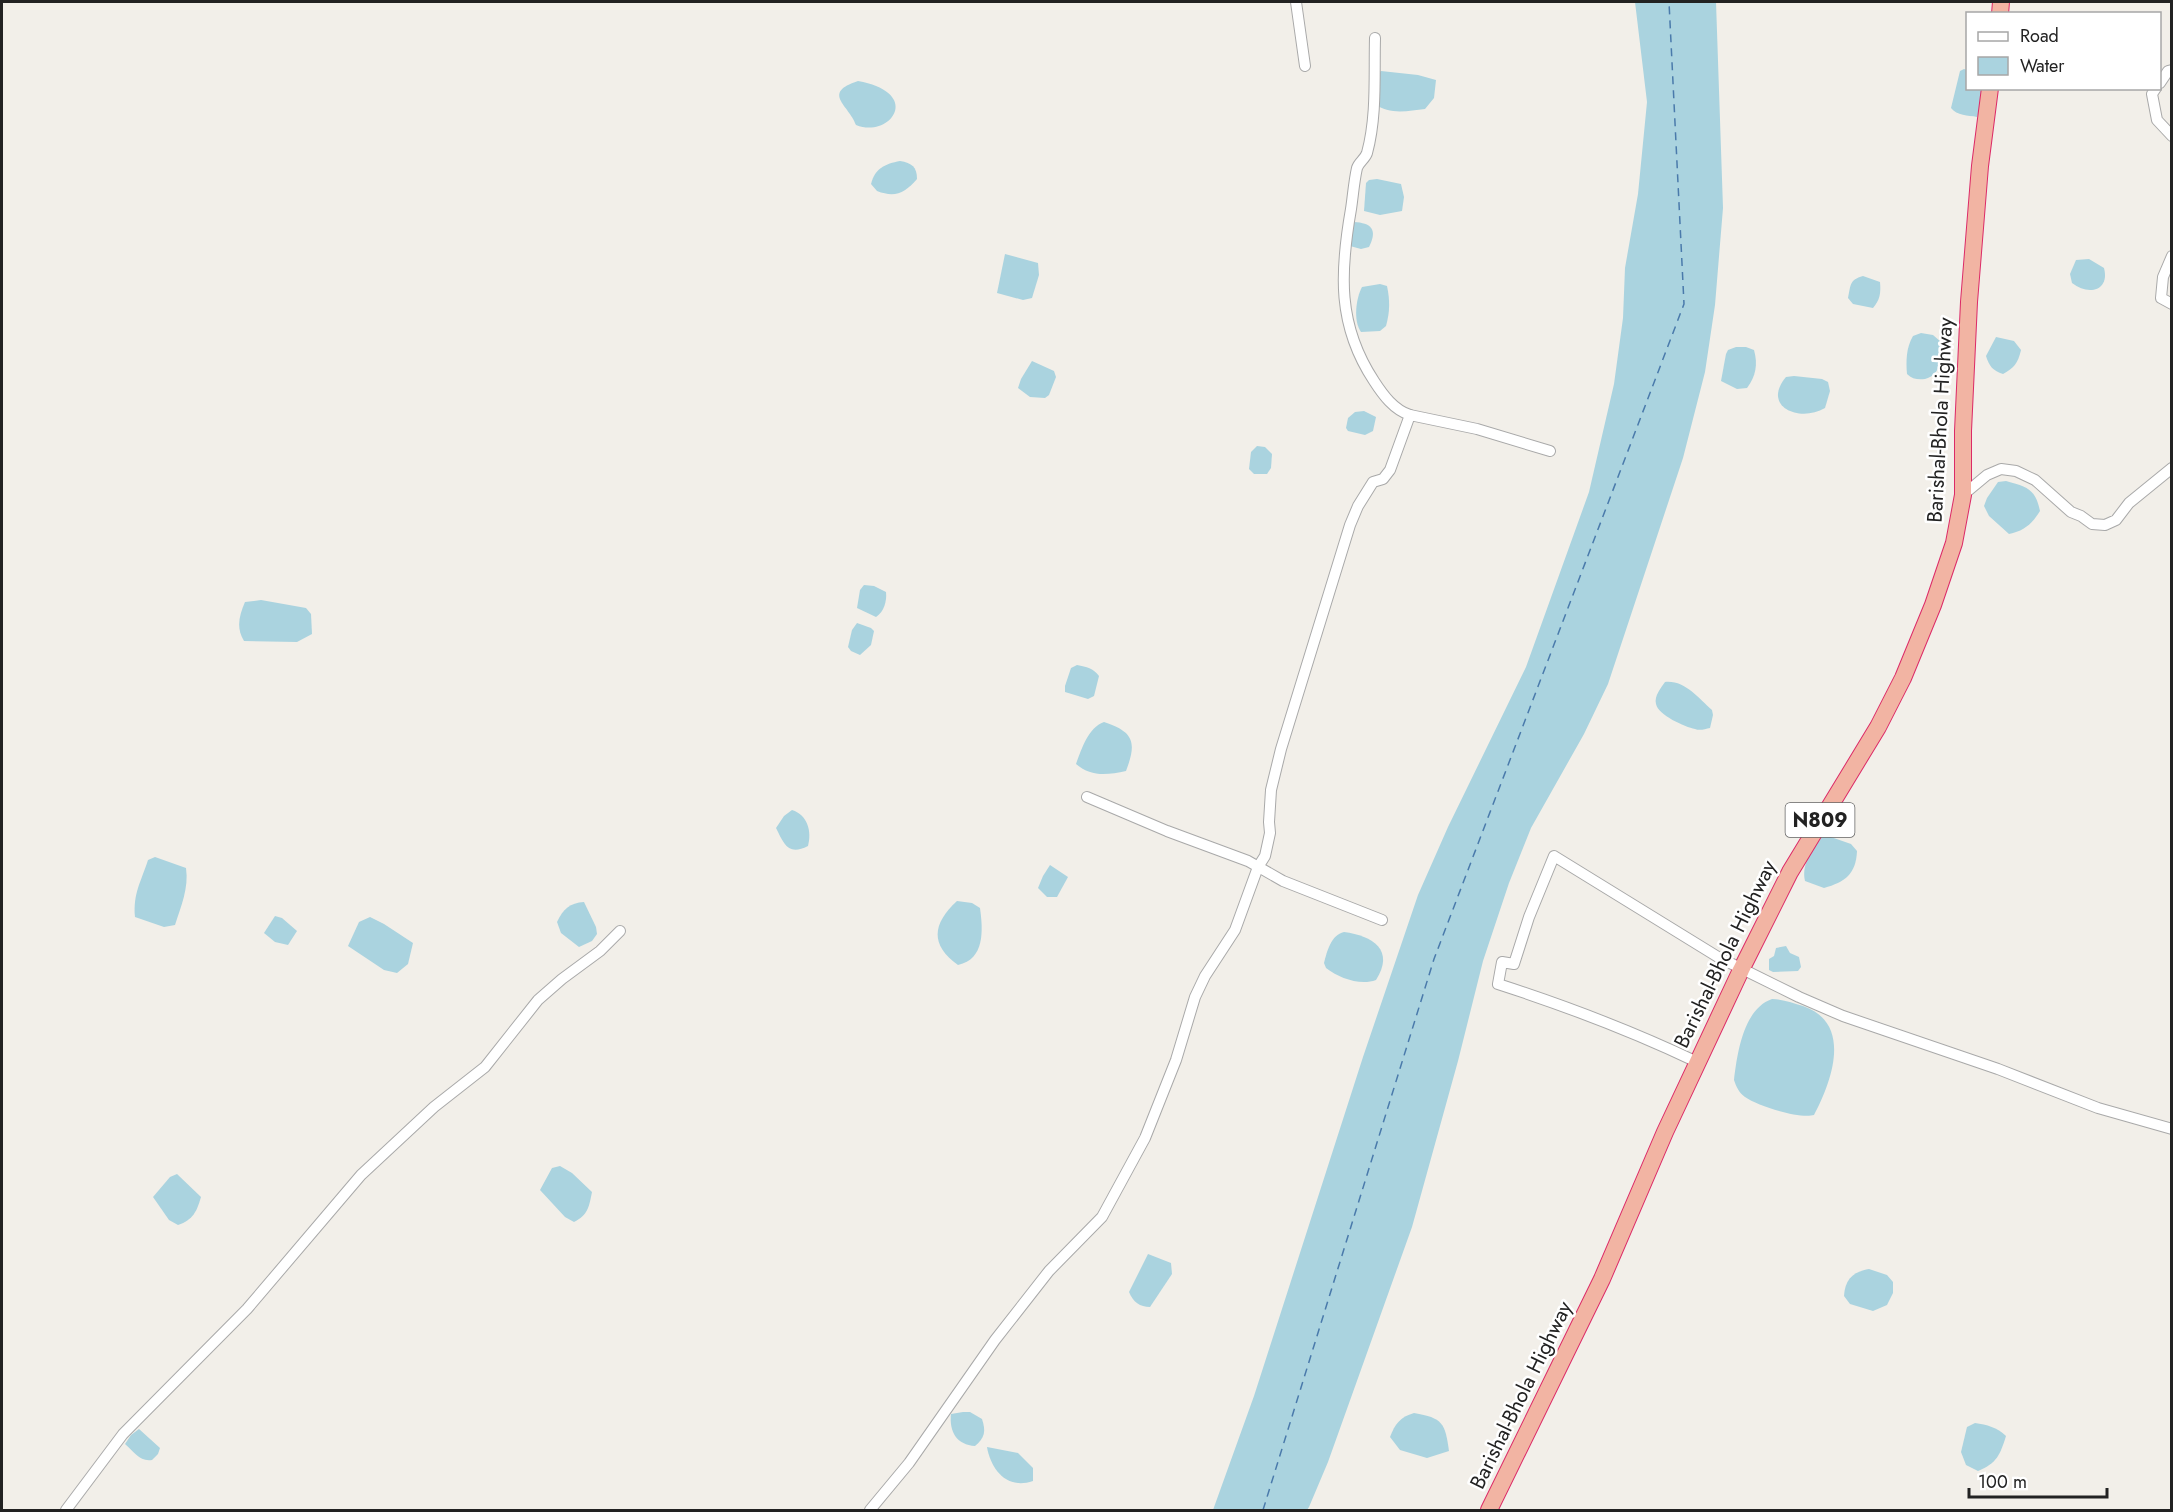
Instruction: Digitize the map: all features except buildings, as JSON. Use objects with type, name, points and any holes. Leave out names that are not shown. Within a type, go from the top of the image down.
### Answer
[{"type":"highway","name":"Barishal-Bhola Highway","points":[[1490,1510],[1602,1279],[1665,1132],[1741,970],[1790,872],[1878,727],[1903,678],[1919,641],[1954,543],[1963,495],[1963,431],[1969,302],[1989,90]]},
{"type":"street","points":[[1296,2],[1305,66]]},
{"type":"street","points":[[1375,38],[1374,103],[1366,154],[1358,165],[1347,233],[1343,285],[1345,312],[1364,363],[1384,396],[1404,413],[1477,429],[1550,451]]},
{"type":"street","points":[[2161,82],[2168,71],[2172,70]]},
{"type":"street","points":[[2155,90],[2152,94],[2157,120],[2172,135]]},
{"type":"street","points":[[2172,256],[2163,277],[2161,298],[2172,304]]},
{"type":"street","points":[[870,1510],[909,1463],[995,1340],[1049,1271],[1102,1217],[1145,1137],[1176,1060],[1196,997],[1205,976],[1235,930],[1269,844],[1271,790],[1281,749],[1341,551],[1358,506],[1373,482],[1383,479],[1390,470],[1410,415]]},
{"type":"street","points":[[1963,495],[1987,475],[2001,469],[2016,471],[2035,480],[2070,512],[2092,524],[2105,525],[2116,520],[2129,503],[2172,468]]},
{"type":"street","points":[[1087,797],[1167,831],[1248,861],[1283,881],[1382,920]]},
{"type":"street","points":[[1697,1062],[1608,1022],[1498,984],[1502,962],[1513,965],[1552,858],[1555,856],[1741,970],[1843,1016],[1998,1069],[2098,1108],[2172,1129]]},
{"type":"street","points":[[66,1510],[123,1434],[247,1309],[361,1175],[434,1107],[485,1067],[538,1000],[600,951],[620,931]]},
{"type":"water","points":[[1635,2],[1716,2],[1723,208],[1715,305],[1705,372],[1683,458],[1608,684],[1584,734],[1531,828],[1509,883],[1483,961],[1412,1227],[1328,1462],[1309,1507],[1307,1510],[1213,1510],[1254,1396],[1363,1057],[1418,895],[1448,827],[1526,667],[1589,492],[1614,384],[1623,318],[1625,268],[1638,194],[1647,102]]},
{"type":"water","points":[[1966,70],[1966,90],[1987,90],[1977,117],[1959,114],[1951,108],[1960,71]]},
{"type":"water","points":[[1381,71],[1418,75],[1436,80],[1434,98],[1425,109],[1399,111],[1380,107],[1375,104],[1375,77]]},
{"type":"water","points":[[858,81],[878,87],[890,95],[895,104],[894,113],[880,126],[869,128],[856,125],[840,100],[841,90]]},
{"type":"water","points":[[900,161],[913,166],[917,179],[899,193],[889,194],[877,191],[871,184],[878,170],[885,165]]},
{"type":"water","points":[[1377,179],[1401,184],[1404,197],[1402,211],[1380,215],[1364,211],[1366,183]]},
{"type":"water","points":[[1354,222],[1365,224],[1373,231],[1369,247],[1361,249],[1350,246]]},
{"type":"water","points":[[1005,254],[1038,263],[1039,275],[1032,298],[1023,300],[997,293]]},
{"type":"water","points":[[2089,259],[2104,268],[2105,276],[2101,286],[2091,290],[2072,283],[2070,274],[2076,260]]},
{"type":"water","points":[[1863,276],[1880,282],[1879,296],[1873,308],[1853,304],[1848,298],[1853,281]]},
{"type":"water","points":[[1380,284],[1387,286],[1388,291],[1389,311],[1386,326],[1380,331],[1361,332],[1356,316],[1360,292],[1362,287]]},
{"type":"water","points":[[1921,333],[1933,335],[1941,342],[1938,369],[1935,374],[1925,379],[1913,378],[1907,374],[1909,345],[1913,336]]},
{"type":"water","points":[[1996,337],[2014,341],[2021,350],[2015,365],[2003,374],[1992,368],[1986,356]]},
{"type":"water","points":[[1736,347],[1754,350],[1755,370],[1747,388],[1737,389],[1721,381],[1726,354],[1728,350]]},
{"type":"water","points":[[1032,361],[1054,371],[1056,377],[1049,395],[1045,398],[1030,397],[1018,388]]},
{"type":"water","points":[[1786,377],[1822,379],[1828,382],[1830,391],[1825,408],[1805,414],[1795,413],[1781,404],[1778,397],[1779,388]]},
{"type":"water","points":[[1364,411],[1376,417],[1373,431],[1365,435],[1348,431],[1346,428],[1348,418],[1355,412]]},
{"type":"water","points":[[1257,446],[1265,447],[1272,454],[1271,468],[1267,474],[1254,474],[1249,469],[1251,452]]},
{"type":"water","points":[[2006,481],[2033,493],[2040,511],[2027,526],[2009,534],[1989,516],[1984,506],[1998,482]]},
{"type":"water","points":[[864,585],[874,586],[886,592],[884,606],[876,617],[857,608],[860,590]]},
{"type":"water","points":[[261,600],[306,608],[311,614],[312,634],[297,642],[244,641],[239,622],[245,602]]},
{"type":"water","points":[[857,623],[874,631],[871,645],[860,655],[848,647],[852,630]]},
{"type":"water","points":[[1077,665],[1090,668],[1099,676],[1094,696],[1088,699],[1065,692],[1071,668]]},
{"type":"water","points":[[1665,682],[1685,687],[1712,710],[1710,728],[1699,730],[1691,728],[1672,720],[1658,708],[1656,698]]},
{"type":"water","points":[[1104,722],[1122,730],[1130,739],[1131,753],[1126,771],[1099,774],[1087,771],[1076,764],[1090,734]]},
{"type":"water","points":[[792,810],[802,816],[809,830],[808,846],[796,850],[788,847],[776,828],[784,816]]},
{"type":"water","points":[[1828,836],[1851,844],[1857,851],[1854,866],[1848,876],[1824,888],[1805,881],[1804,875],[1808,858],[1822,837]]},
{"type":"water","points":[[155,857],[186,868],[185,890],[175,925],[164,927],[135,917],[138,888],[148,860]]},
{"type":"water","points":[[1050,865],[1068,877],[1057,897],[1047,897],[1038,888]]},
{"type":"water","points":[[957,901],[972,903],[980,908],[982,925],[978,950],[967,962],[958,965],[943,950],[938,934],[943,918]]},
{"type":"water","points":[[584,902],[597,934],[592,941],[579,947],[561,933],[557,922],[568,907]]},
{"type":"water","points":[[275,916],[282,918],[297,931],[288,945],[275,942],[264,933]]},
{"type":"water","points":[[370,917],[413,943],[408,964],[397,973],[384,970],[348,946],[359,922]]},
{"type":"water","points":[[1344,932],[1364,937],[1378,946],[1383,960],[1376,980],[1363,982],[1350,980],[1326,968],[1324,963],[1330,944],[1336,936]]},
{"type":"water","points":[[1786,946],[1790,953],[1799,957],[1801,967],[1798,971],[1773,972],[1769,970],[1769,959],[1774,956],[1776,948]]},
{"type":"water","points":[[1772,999],[1803,1006],[1819,1014],[1828,1025],[1833,1039],[1832,1070],[1814,1115],[1779,1111],[1751,1101],[1738,1089],[1734,1080],[1740,1046],[1748,1022],[1762,1004]]},
{"type":"water","points":[[560,1166],[572,1173],[592,1192],[587,1210],[574,1222],[565,1217],[540,1190],[552,1168]]},
{"type":"water","points":[[177,1174],[201,1197],[194,1214],[178,1225],[169,1220],[153,1197],[170,1177]]},
{"type":"water","points":[[1148,1254],[1171,1263],[1172,1274],[1150,1307],[1137,1303],[1129,1292]]},
{"type":"water","points":[[1869,1269],[1887,1275],[1893,1282],[1893,1293],[1887,1305],[1873,1311],[1850,1304],[1844,1296],[1846,1285],[1851,1277]]},
{"type":"water","points":[[970,1412],[982,1419],[984,1434],[975,1446],[963,1443],[953,1432],[951,1414]]},
{"type":"water","points":[[1414,1413],[1431,1417],[1441,1423],[1449,1451],[1427,1458],[1400,1450],[1390,1437],[1399,1422]]},
{"type":"water","points":[[1975,1423],[1992,1427],[2006,1436],[1997,1458],[1990,1465],[1978,1471],[1966,1465],[1961,1452],[1967,1427]]},
{"type":"water","points":[[139,1429],[160,1448],[152,1460],[141,1458],[125,1444]]},
{"type":"water","points":[[987,1447],[1018,1453],[1033,1468],[1033,1481],[1015,1483],[1002,1476],[992,1463]]},
{"type":"ferry route","points":[[1263,1510],[1434,959],[1684,304],[1669,2]]}]
